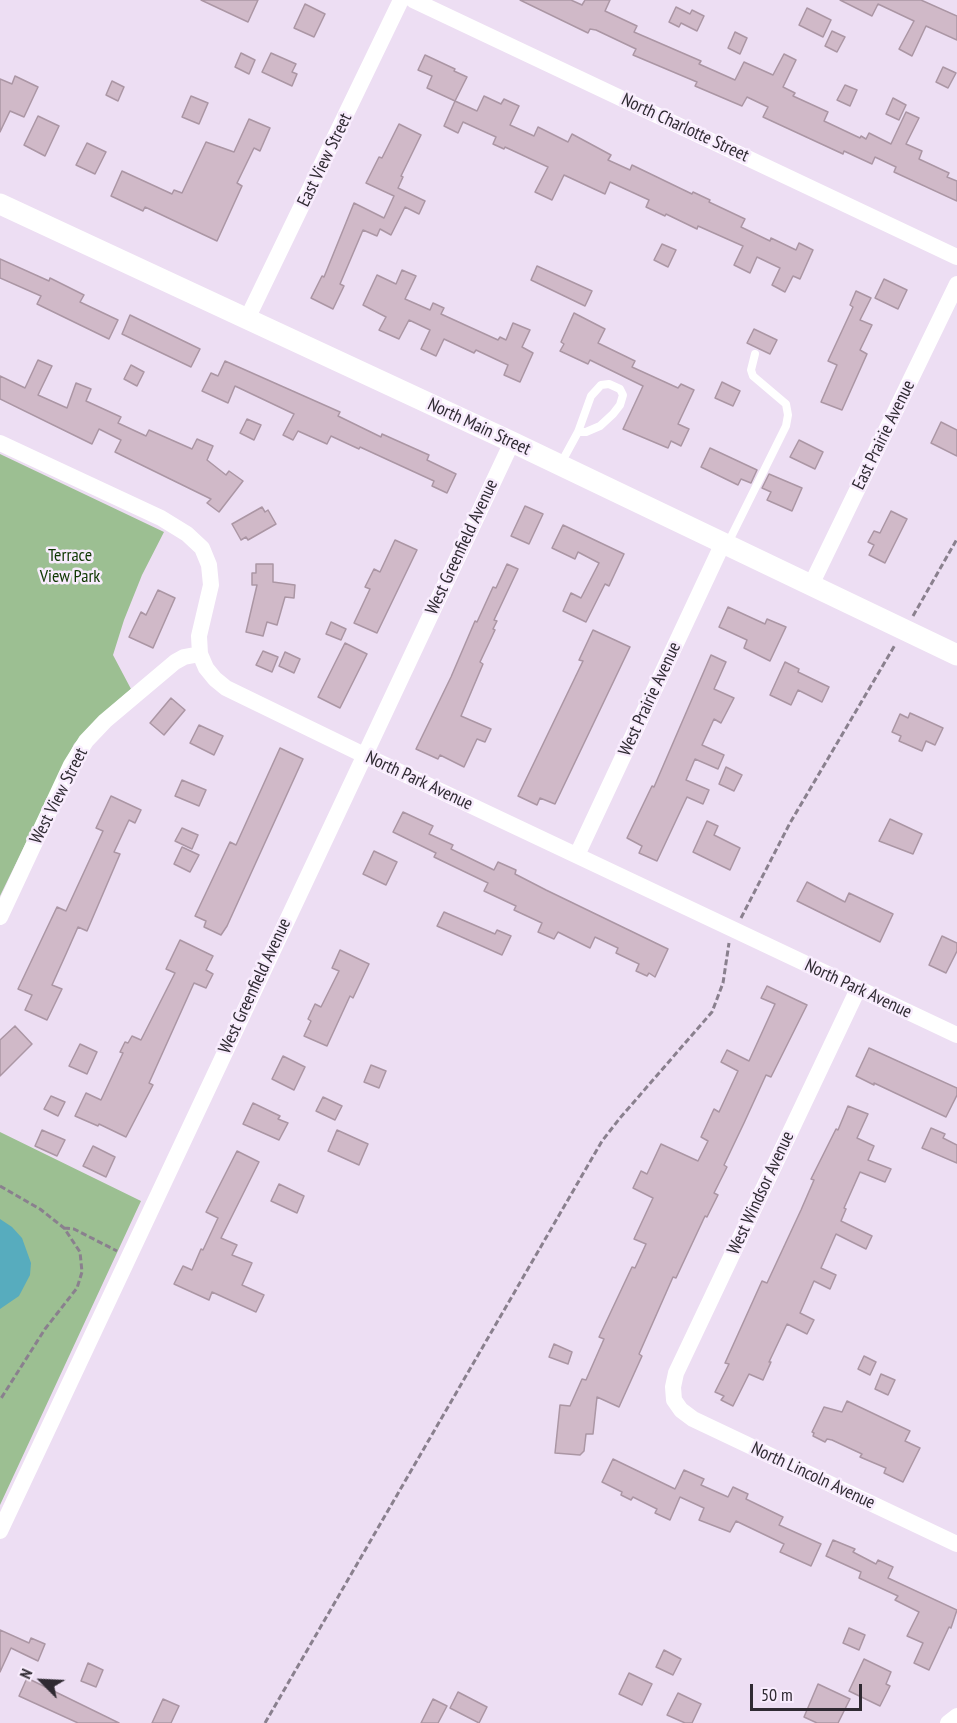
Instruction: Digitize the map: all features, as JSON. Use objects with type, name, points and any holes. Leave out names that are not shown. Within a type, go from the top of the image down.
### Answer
[{"type":"street","name":"East View Street","points":[[247,319],[400,0]]},
{"type":"street","name":"North Charlotte Street","points":[[413,0],[957,257]]},
{"type":"street","name":"North Main Street","points":[[0,204],[512,442],[957,655]]},
{"type":"street","name":"East Prairie Avenue","points":[[811,585],[957,284]]},
{"type":"street","name":"West Greenfield Avenue","points":[[0,1532],[512,442]]},
{"type":"street","points":[[0,443],[161,518],[187,534],[202,548],[209,565],[211,585],[199,636],[200,654]]},
{"type":"street","name":"West Prairie Avenue","points":[[577,855],[725,544]]},
{"type":"street","name":"North Park Avenue","points":[[200,654],[206,668],[226,688],[957,1035]]},
{"type":"street","name":"West View Street","points":[[0,917],[71,765],[86,741],[105,721],[175,662],[184,657],[200,654]]},
{"type":"street","name":"West Windsor Avenue","points":[[674,1400],[673,1387],[676,1373],[858,989]]},
{"type":"street","name":"North Lincoln Avenue","points":[[674,1400],[681,1410],[693,1419],[957,1544]]},
{"type":"street","points":[[948,1723],[957,1716]]},
{"type":"lane","points":[[725,544],[786,426],[788,415],[786,404],[753,376],[751,370],[755,354]]},
{"type":"lane","points":[[560,465],[578,432],[591,396],[601,385],[609,384],[620,389],[623,395],[620,405],[613,414],[600,426],[586,432],[578,432]]},
{"type":"path","points":[[910,620],[957,539]]},
{"type":"path","points":[[740,921],[790,823],[898,641]]},
{"type":"path","points":[[265,1723],[603,1141],[620,1118],[712,1012],[723,983],[730,941]]},
{"type":"path","points":[[0,1186],[40,1209],[64,1228],[80,1252],[82,1272],[77,1288],[45,1329],[0,1400]]},
{"type":"path","points":[[64,1228],[74,1229],[129,1257]]},
{"type":"green space","name":"Terrace View Park","points":[[0,454],[164,532],[142,575],[113,655],[131,689],[100,716],[74,744],[0,896]]},
{"type":"green space","points":[[0,1132],[141,1201],[0,1505]]},
{"type":"water","points":[[0,1219],[22,1238],[31,1263],[30,1275],[19,1296],[0,1309]]},
{"type":"building","points":[[201,0],[258,0],[248,22]]},
{"type":"building","points":[[520,0],[571,0],[582,5],[585,0],[610,0],[605,11],[637,26],[634,32],[701,61],[699,64],[735,80],[744,62],[773,75],[784,54],[796,60],[783,87],[795,93],[793,96],[828,112],[824,121],[860,138],[861,136],[866,139],[869,133],[891,144],[906,112],[919,118],[906,144],[922,151],[919,159],[949,173],[947,177],[957,181],[957,201],[894,172],[896,167],[875,157],[872,164],[844,151],[843,154],[763,117],[768,107],[747,97],[742,106],[695,86],[697,82],[633,55],[636,49],[596,30],[590,29],[588,33]]},
{"type":"building","points":[[840,0],[921,0],[957,16],[957,40],[926,26],[912,56],[899,49],[914,21],[878,4],[872,16]]},
{"type":"building","points":[[305,4],[325,14],[314,37],[294,28]]},
{"type":"building","points":[[676,7],[690,14],[692,10],[704,16],[697,31],[681,23],[679,27],[669,22]]},
{"type":"building","points":[[807,8],[831,20],[823,37],[799,25]]},
{"type":"building","points":[[832,31],[845,37],[837,52],[825,46]]},
{"type":"building","points":[[735,32],[747,38],[740,54],[728,48]]},
{"type":"building","points":[[241,53],[255,60],[249,74],[235,67]]},
{"type":"building","points":[[271,53],[296,64],[292,72],[297,74],[292,86],[262,72]]},
{"type":"building","points":[[425,55],[467,77],[455,101],[427,88],[432,76],[418,70]]},
{"type":"building","points":[[943,67],[956,73],[948,88],[936,82]]},
{"type":"building","points":[[15,76],[38,87],[24,117],[10,111],[0,132],[0,79],[12,84]]},
{"type":"building","points":[[112,81],[124,87],[118,101],[106,95]]},
{"type":"building","points":[[845,85],[857,90],[850,106],[837,100]]},
{"type":"building","points":[[191,96],[208,103],[199,124],[182,117]]},
{"type":"building","points":[[484,96],[501,104],[504,99],[519,106],[510,125],[534,136],[538,127],[568,142],[572,134],[611,155],[608,160],[630,170],[632,165],[692,194],[693,192],[710,200],[709,202],[745,219],[741,227],[770,241],[771,238],[796,250],[799,243],[813,250],[800,279],[793,276],[785,292],[772,285],[780,268],[757,257],[750,273],[734,265],[743,246],[646,207],[649,200],[610,182],[605,194],[564,175],[552,200],[535,192],[548,167],[505,147],[504,149],[493,144],[496,137],[463,122],[458,133],[444,126],[455,101],[477,111]]},
{"type":"building","points":[[893,98],[906,105],[899,120],[886,114]]},
{"type":"building","points":[[38,116],[59,126],[45,156],[24,145]]},
{"type":"building","points":[[249,119],[270,128],[260,151],[254,148],[237,183],[242,186],[217,241],[145,207],[143,211],[111,196],[122,171],[172,194],[174,190],[182,193],[206,142],[234,152]]},
{"type":"building","points":[[399,124],[421,135],[401,176],[403,177],[398,188],[425,201],[419,214],[405,207],[391,235],[380,229],[377,236],[363,230],[340,284],[344,286],[333,309],[311,298],[322,276],[324,277],[354,203],[384,218],[394,196],[366,183]]},
{"type":"building","points":[[87,143],[106,152],[95,174],[76,165]]},
{"type":"building","points":[[662,244],[676,250],[668,267],[654,260]]},
{"type":"building","points":[[0,259],[49,281],[50,278],[84,295],[80,302],[118,320],[109,339],[37,304],[41,296],[0,278]]},
{"type":"building","points":[[537,266],[592,291],[585,306],[531,280]]},
{"type":"building","points":[[402,270],[416,276],[405,299],[430,310],[433,303],[444,308],[441,314],[498,340],[500,337],[506,340],[513,323],[530,330],[522,347],[533,353],[520,382],[504,375],[508,365],[476,350],[474,353],[444,339],[436,356],[421,349],[430,330],[409,320],[399,339],[379,330],[386,317],[363,305],[377,275],[396,284]]},
{"type":"building","points":[[884,279],[907,290],[898,309],[875,298]]},
{"type":"building","points":[[856,291],[871,298],[860,320],[872,325],[860,350],[867,354],[842,410],[821,402],[837,365],[828,361],[853,307],[850,305]]},
{"type":"building","points":[[574,313],[605,329],[598,343],[635,361],[632,367],[678,388],[681,384],[694,390],[678,424],[689,429],[681,446],[671,441],[668,448],[623,429],[643,386],[590,360],[588,364],[560,351],[564,344],[561,342]]},
{"type":"building","points":[[130,315],[200,349],[191,367],[122,334]]},
{"type":"building","points":[[754,329],[777,340],[770,354],[747,343]]},
{"type":"building","points":[[38,360],[52,366],[38,395],[67,408],[76,383],[91,389],[86,401],[121,417],[118,423],[146,436],[149,430],[192,449],[197,439],[213,446],[207,460],[226,475],[229,471],[243,481],[219,512],[207,503],[211,499],[115,452],[121,440],[99,429],[92,444],[0,399],[0,376],[25,388]]},
{"type":"building","points":[[225,361],[340,412],[338,416],[381,437],[382,434],[429,455],[427,460],[456,474],[447,493],[432,486],[434,481],[331,436],[327,444],[298,431],[293,440],[283,435],[294,414],[235,386],[228,403],[202,391],[211,373],[218,376]]},
{"type":"building","points":[[131,365],[144,372],[137,386],[124,379]]},
{"type":"building","points":[[722,382],[740,391],[733,406],[715,398]]},
{"type":"building","points":[[247,419],[261,425],[254,440],[240,433]]},
{"type":"building","points":[[941,422],[957,430],[957,456],[931,443]]},
{"type":"building","points":[[799,440],[823,452],[815,469],[790,457]]},
{"type":"building","points":[[710,448],[757,470],[751,483],[741,479],[738,485],[701,467]]},
{"type":"building","points":[[769,474],[802,488],[792,511],[767,500],[771,492],[762,488]]},
{"type":"building","points":[[525,506],[543,514],[529,544],[511,536]]},
{"type":"building","points":[[262,507],[265,512],[268,510],[276,524],[248,540],[246,537],[241,540],[232,524]]},
{"type":"building","points":[[891,511],[907,519],[885,563],[869,555],[874,545],[868,542],[874,531],[880,533]]},
{"type":"building","points":[[563,525],[624,554],[609,586],[605,584],[586,622],[563,611],[571,593],[581,598],[599,563],[578,552],[575,559],[552,548]]},
{"type":"building","points":[[395,540],[417,550],[377,633],[354,623],[370,589],[365,587],[374,569],[380,572]]},
{"type":"building","points":[[256,564],[273,564],[273,582],[295,585],[294,598],[285,597],[277,625],[267,622],[263,636],[246,632],[257,585],[252,585],[252,573],[256,573]]},
{"type":"building","points":[[507,564],[518,569],[494,620],[497,621],[493,629],[495,630],[480,662],[483,664],[461,716],[491,729],[485,742],[477,739],[464,767],[440,755],[438,759],[416,749],[475,621],[477,622],[493,587],[496,588]]},
{"type":"building","points":[[158,590],[175,598],[153,648],[129,637],[141,612],[146,615]]},
{"type":"building","points":[[728,607],[765,624],[767,619],[786,627],[770,661],[744,648],[747,640],[719,627]]},
{"type":"building","points":[[331,622],[346,629],[341,640],[326,634]]},
{"type":"building","points":[[593,630],[630,647],[555,804],[540,798],[537,805],[518,796],[583,661],[579,660]]},
{"type":"building","points":[[345,643],[367,654],[340,708],[318,697]]},
{"type":"building","points":[[263,651],[278,657],[272,672],[256,665]]},
{"type":"building","points":[[285,652],[300,659],[294,673],[279,666]]},
{"type":"building","points":[[711,655],[726,662],[714,689],[734,698],[721,723],[714,719],[702,745],[724,755],[718,769],[695,759],[686,780],[709,790],[703,804],[687,797],[657,861],[639,853],[642,846],[627,838],[652,786],[654,787]]},
{"type":"building","points":[[785,662],[799,669],[798,672],[829,687],[822,702],[798,690],[791,705],[770,695]]},
{"type":"building","points":[[171,698],[185,710],[164,735],[150,723]]},
{"type":"building","points":[[910,713],[943,728],[935,745],[926,741],[922,751],[899,741],[901,736],[892,732],[900,714],[908,718]]},
{"type":"building","points":[[199,725],[223,736],[214,755],[190,743]]},
{"type":"building","points":[[280,748],[303,759],[221,935],[204,927],[206,921],[195,916],[230,842],[236,845]]},
{"type":"building","points":[[726,767],[742,775],[734,791],[719,784]]},
{"type":"building","points":[[182,780],[206,790],[199,806],[175,796]]},
{"type":"building","points":[[111,796],[141,810],[135,823],[129,820],[114,852],[120,854],[87,931],[78,927],[52,985],[62,989],[47,1020],[25,1010],[32,995],[18,989],[57,907],[66,911],[103,831],[96,828]]},
{"type":"building","points":[[403,812],[433,826],[429,834],[453,845],[451,849],[494,870],[498,862],[516,870],[515,874],[668,949],[655,977],[649,973],[647,976],[636,971],[639,964],[616,953],[618,948],[595,937],[590,948],[558,932],[554,939],[538,932],[542,923],[514,910],[516,906],[484,891],[488,883],[434,857],[436,853],[393,832]]},
{"type":"building","points":[[890,819],[922,834],[913,854],[879,841]]},
{"type":"building","points":[[707,821],[718,826],[714,835],[740,848],[730,870],[693,852]]},
{"type":"building","points":[[182,828],[198,835],[192,849],[175,841]]},
{"type":"building","points":[[182,847],[199,855],[190,872],[174,864]]},
{"type":"building","points":[[374,851],[397,862],[386,885],[363,874]]},
{"type":"building","points":[[807,882],[845,902],[849,893],[893,914],[880,942],[797,901]]},
{"type":"building","points":[[444,912],[495,934],[497,930],[511,936],[502,955],[437,926]]},
{"type":"building","points":[[942,936],[957,943],[957,951],[946,973],[929,965]]},
{"type":"building","points":[[180,940],[213,956],[206,970],[213,974],[206,988],[194,983],[149,1083],[153,1085],[126,1137],[75,1116],[86,1093],[101,1100],[123,1053],[120,1052],[125,1042],[128,1043],[132,1036],[141,1040],[175,973],[166,969]]},
{"type":"building","points":[[340,950],[369,964],[353,998],[350,996],[327,1046],[304,1036],[315,1004],[321,1007],[339,971],[332,968]]},
{"type":"building","points":[[767,986],[807,1005],[771,1077],[766,1075],[724,1165],[727,1167],[714,1193],[718,1195],[707,1217],[705,1216],[676,1278],[673,1277],[639,1354],[642,1356],[619,1407],[597,1397],[593,1434],[586,1434],[584,1451],[580,1455],[555,1453],[560,1405],[570,1406],[582,1379],[586,1380],[604,1339],[599,1337],[632,1267],[635,1268],[646,1244],[634,1239],[653,1198],[633,1188],[641,1171],[647,1174],[661,1144],[698,1161],[708,1141],[701,1137],[714,1109],[719,1112],[738,1071],[721,1062],[727,1050],[749,1061],[775,1004],[761,998]]},
{"type":"building","points":[[15,1026],[32,1044],[0,1076],[0,1040]]},
{"type":"building","points":[[80,1044],[97,1052],[87,1074],[69,1066]]},
{"type":"building","points":[[869,1048],[957,1088],[957,1095],[946,1117],[856,1076]]},
{"type":"building","points":[[283,1056],[305,1067],[294,1090],[272,1079]]},
{"type":"building","points":[[371,1065],[386,1071],[379,1088],[364,1082]]},
{"type":"building","points":[[51,1096],[65,1102],[58,1116],[44,1109]]},
{"type":"building","points":[[323,1097],[342,1106],[335,1120],[316,1111]]},
{"type":"building","points":[[253,1103],[280,1116],[278,1119],[288,1123],[279,1140],[243,1124]]},
{"type":"building","points":[[848,1106],[868,1114],[857,1138],[874,1146],[868,1160],[891,1169],[885,1182],[860,1172],[844,1208],[846,1209],[841,1221],[872,1236],[866,1249],[836,1234],[821,1268],[836,1275],[830,1289],[814,1281],[800,1313],[814,1320],[807,1334],[787,1324],[763,1380],[749,1374],[733,1406],[721,1400],[724,1396],[715,1392],[729,1364],[725,1363],[762,1281],[767,1283],[814,1180],[811,1179],[836,1129],[838,1130]]},
{"type":"building","points":[[931,1128],[945,1134],[943,1138],[957,1145],[957,1163],[922,1148]]},
{"type":"building","points":[[42,1130],[65,1140],[57,1156],[35,1146]]},
{"type":"building","points":[[337,1130],[368,1144],[359,1165],[328,1151]]},
{"type":"building","points":[[93,1146],[115,1157],[106,1177],[83,1166]]},
{"type":"building","points":[[237,1151],[259,1162],[221,1238],[237,1245],[232,1255],[252,1263],[242,1285],[264,1295],[256,1312],[212,1292],[209,1300],[174,1284],[183,1266],[192,1270],[201,1249],[203,1250],[218,1218],[206,1212]]},
{"type":"building","points":[[279,1184],[304,1196],[297,1213],[271,1201]]},
{"type":"building","points":[[554,1344],[572,1352],[568,1364],[549,1357]]},
{"type":"building","points":[[864,1356],[876,1362],[870,1375],[858,1369]]},
{"type":"building","points":[[881,1374],[895,1380],[888,1395],[875,1389]]},
{"type":"building","points":[[847,1401],[910,1431],[905,1441],[920,1448],[903,1482],[884,1473],[886,1468],[860,1457],[862,1454],[832,1440],[827,1439],[825,1442],[813,1436],[812,1432],[824,1407],[842,1412]]},
{"type":"building","points":[[613,1459],[675,1489],[684,1470],[704,1479],[701,1485],[728,1497],[733,1487],[748,1494],[746,1499],[783,1517],[779,1525],[821,1544],[811,1566],[780,1552],[784,1544],[736,1521],[730,1532],[699,1520],[704,1508],[680,1497],[670,1520],[655,1513],[657,1509],[633,1497],[631,1500],[621,1495],[622,1492],[602,1482]]},
{"type":"building","points":[[833,1540],[855,1549],[853,1552],[876,1564],[878,1560],[893,1567],[888,1578],[957,1610],[951,1628],[949,1627],[929,1670],[914,1663],[923,1643],[907,1636],[919,1612],[895,1600],[898,1596],[859,1578],[861,1572],[826,1556]]},
{"type":"building","points":[[849,1628],[865,1635],[859,1650],[843,1643]]},
{"type":"building","points":[[0,1630],[29,1643],[31,1638],[45,1644],[38,1661],[11,1648],[0,1672]]},
{"type":"building","points":[[664,1650],[681,1659],[673,1675],[656,1667]]},
{"type":"building","points":[[864,1659],[891,1672],[886,1684],[890,1686],[880,1706],[849,1691]]},
{"type":"building","points":[[88,1663],[103,1670],[96,1687],[81,1681]]},
{"type":"building","points":[[629,1673],[652,1684],[642,1705],[619,1694]]},
{"type":"building","points":[[27,1678],[119,1723],[78,1723],[19,1696]]},
{"type":"building","points":[[818,1684],[850,1699],[838,1723],[817,1723],[804,1717]]},
{"type":"building","points":[[458,1692],[487,1707],[479,1723],[450,1708]]},
{"type":"building","points":[[678,1693],[701,1704],[692,1723],[685,1723],[667,1715]]},
{"type":"building","points":[[163,1699],[179,1706],[171,1723],[152,1723]]},
{"type":"building","points":[[433,1699],[447,1706],[438,1723],[421,1723]]}]
